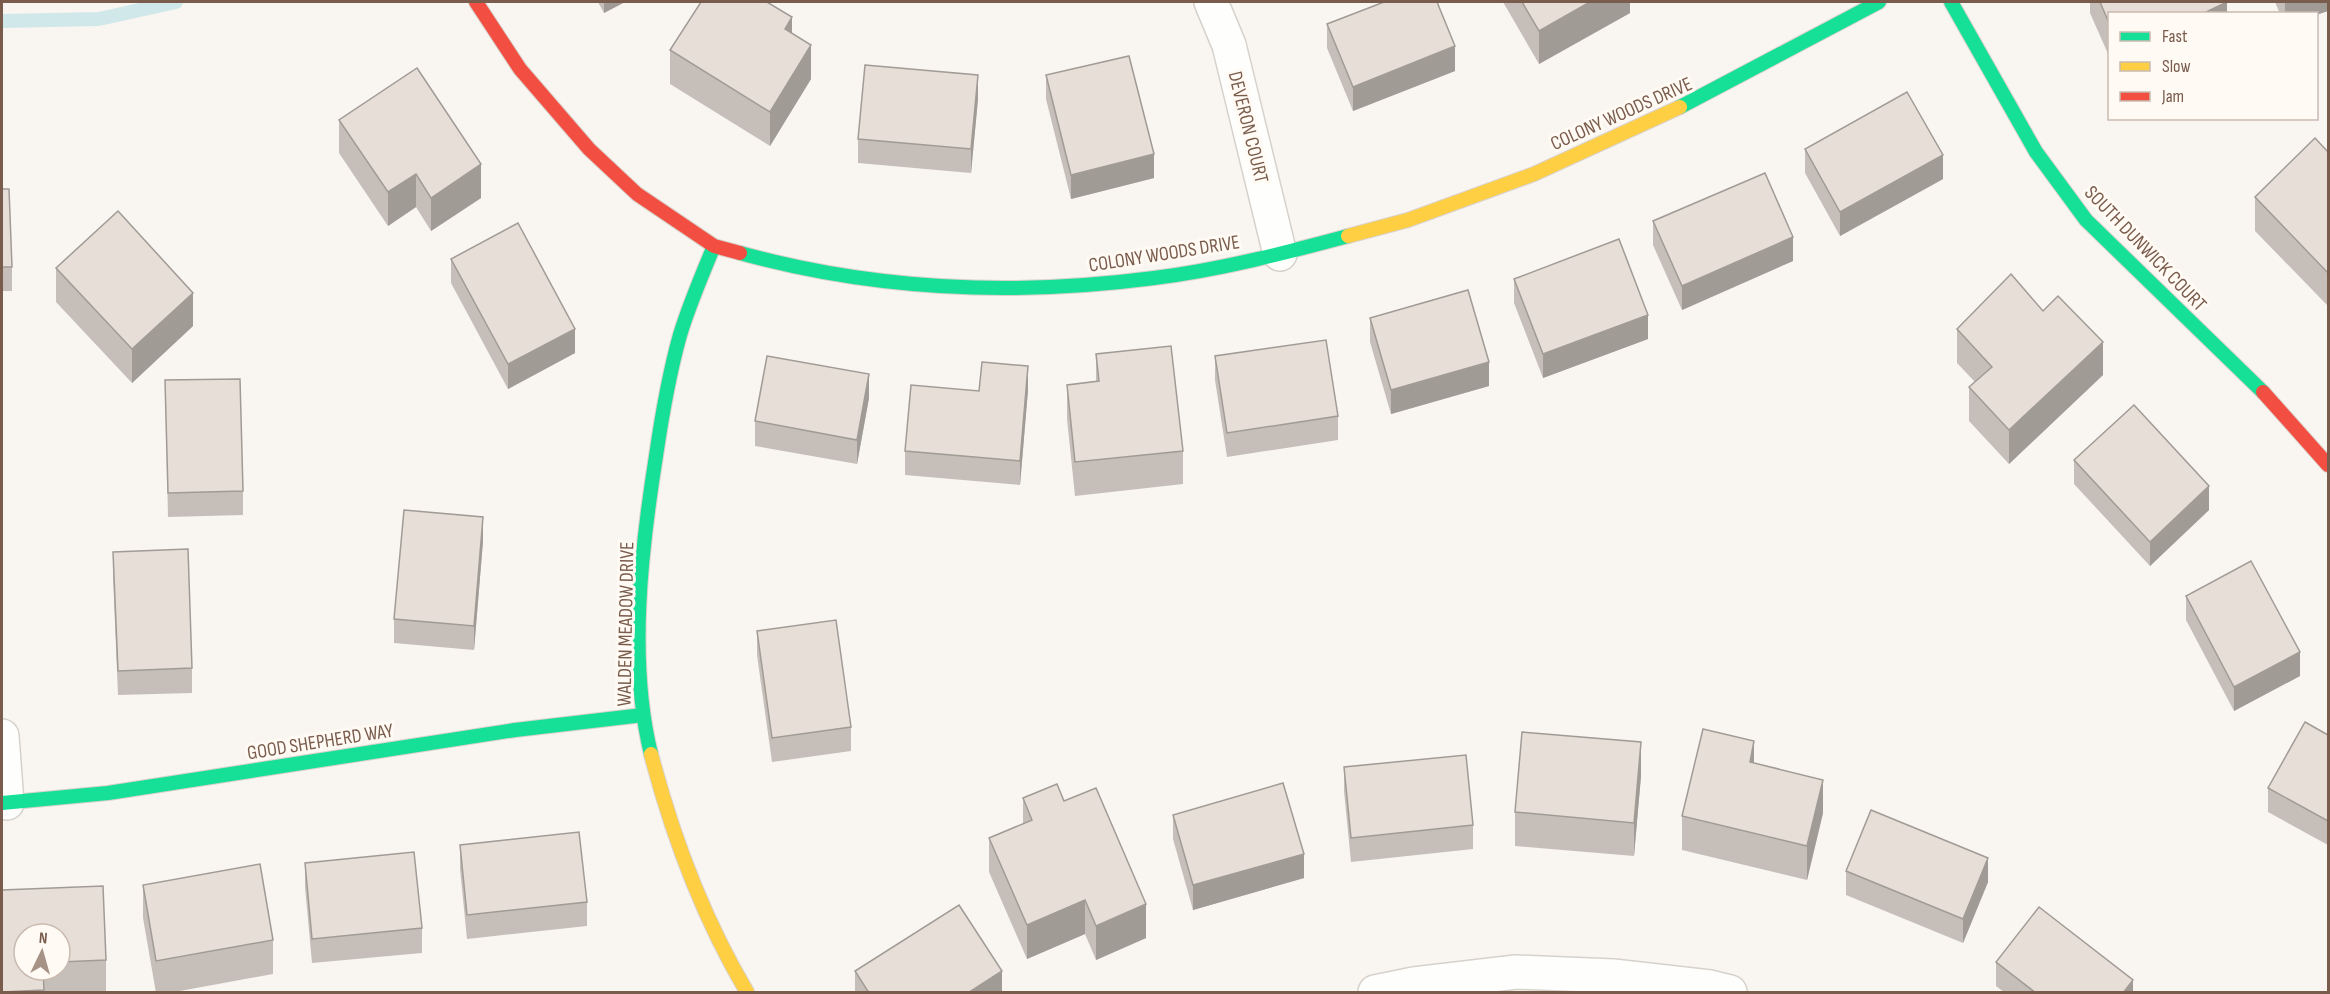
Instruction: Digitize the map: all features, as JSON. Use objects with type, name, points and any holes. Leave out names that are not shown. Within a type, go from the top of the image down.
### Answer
[{"type":"street","name":"COLONY WOODS DRIVE","points":[[476,2],[520,69],[589,149],[637,194],[714,246],[791,267],[856,278],[924,285],[1014,288],[1092,285],[1156,278],[1280,254],[1408,220],[1534,174],[1703,98],[1879,2]]},
{"type":"street","name":"DEVERON COURT","points":[[1211,2],[1229,45],[1280,254]]},
{"type":"street","name":"SOUTH DUNWICK COURT","points":[[1951,2],[2036,152],[2086,220],[2142,277],[2262,391],[2328,465]]},
{"type":"street","name":"WALDEN MEADOW DRIVE","points":[[714,246],[680,335],[665,401],[652,480],[643,561],[640,644],[644,715],[653,763],[678,849],[704,912],[731,967],[747,993]]},
{"type":"street","name":"GOOD SHEPHERD WAY","points":[[4,803],[108,794],[515,730],[644,715]]},
{"type":"street","points":[[2,735],[4,803]]},
{"type":"street","points":[[1375,993],[1414,984],[1516,972],[1613,976],[1710,987],[1730,993]]},
{"type":"building","points":[[701,2],[767,2],[792,17],[785,29],[811,45],[770,112],[670,50]]},
{"type":"building","points":[[1384,2],[1437,2],[1455,46],[1353,87],[1327,24]]},
{"type":"building","points":[[1522,2],[1590,2],[1539,31]]},
{"type":"building","points":[[2100,2],[2227,2],[2206,12],[2108,12],[2108,21]]},
{"type":"building","points":[[1129,56],[1154,154],[1071,175],[1046,75]]},
{"type":"building","points":[[865,65],[978,75],[971,149],[858,139]]},
{"type":"building","points":[[417,68],[481,164],[431,198],[416,174],[388,192],[339,120]]},
{"type":"building","points":[[1907,92],[1943,155],[1840,212],[1805,149]]},
{"type":"building","points":[[2315,138],[2328,152],[2328,273],[2255,197]]},
{"type":"building","points":[[1765,173],[1793,237],[1682,286],[1653,221]]},
{"type":"building","points":[[2,189],[9,189],[12,267],[2,267]]},
{"type":"building","points":[[118,211],[193,293],[132,349],[56,268]]},
{"type":"building","points":[[518,223],[575,329],[508,364],[451,259]]},
{"type":"building","points":[[1619,239],[1648,315],[1543,354],[1514,279]]},
{"type":"building","points":[[2011,274],[2043,311],[2058,296],[2103,342],[2009,430],[1969,387],[1992,367],[1957,329]]},
{"type":"building","points":[[1468,290],[1489,362],[1391,390],[1370,318]]},
{"type":"building","points":[[1326,340],[1338,416],[1227,433],[1215,356]]},
{"type":"building","points":[[1171,346],[1183,451],[1075,462],[1067,385],[1099,381],[1096,354]]},
{"type":"building","points":[[767,356],[869,374],[857,440],[755,421]]},
{"type":"building","points":[[982,362],[1028,366],[1020,461],[905,451],[911,385],[979,391]]},
{"type":"building","points":[[240,379],[243,491],[168,493],[165,380]]},
{"type":"building","points":[[2134,405],[2209,486],[2150,542],[2074,460]]},
{"type":"building","points":[[404,510],[483,517],[474,626],[394,619]]},
{"type":"building","points":[[188,549],[192,668],[118,671],[113,552]]},
{"type":"building","points":[[2251,561],[2300,652],[2234,687],[2186,596]]},
{"type":"building","points":[[836,620],[851,727],[772,738],[757,631]]},
{"type":"building","points":[[2305,722],[2328,735],[2328,821],[2268,788]]},
{"type":"building","points":[[1703,729],[1754,741],[1750,762],[1823,780],[1807,846],[1682,816]]},
{"type":"building","points":[[1522,732],[1641,742],[1634,823],[1515,812]]},
{"type":"building","points":[[1466,755],[1473,825],[1351,838],[1344,767]]},
{"type":"building","points":[[1283,783],[1304,854],[1193,885],[1173,815]]},
{"type":"building","points":[[1057,784],[1064,801],[1096,788],[1146,904],[1096,926],[1085,900],[1027,925],[989,838],[1032,820],[1023,798]]},
{"type":"building","points":[[1871,810],[1988,858],[1963,919],[1846,871]]},
{"type":"building","points":[[579,832],[587,902],[467,915],[460,845]]},
{"type":"building","points":[[414,852],[422,928],[312,939],[305,863]]},
{"type":"building","points":[[260,864],[273,940],[156,961],[143,885]]},
{"type":"building","points":[[103,886],[106,960],[72,961],[72,922],[12,922],[12,982],[44,982],[44,990],[2,992],[2,890]]},
{"type":"building","points":[[959,905],[1002,971],[968,993],[869,993],[855,971]]},
{"type":"building","points":[[2039,907],[2133,980],[2123,993],[2036,993],[1996,962]]},
{"type":"waterway","points":[[2,21],[99,19],[176,2]]},
{"type":"traffic: fast","points":[[1680,107],[1879,2]]},
{"type":"traffic: fast","points":[[1951,2],[2036,152],[2086,220],[2263,392]]},
{"type":"traffic: fast","points":[[740,253],[842,275],[893,282],[998,288],[1050,287],[1154,278],[1227,266],[1348,236]]},
{"type":"traffic: fast","points":[[651,754],[644,718],[639,644],[639,605],[646,529],[672,365],[687,313],[714,246]]},
{"type":"traffic: fast","points":[[2,803],[108,793],[515,730],[643,715]]},
{"type":"traffic: slow","points":[[1348,236],[1408,220],[1534,174],[1680,107]]},
{"type":"traffic: slow","points":[[651,754],[679,847],[691,877],[731,964],[747,992]]},
{"type":"traffic: jam","points":[[476,2],[520,69],[589,149],[637,194],[714,246],[740,253]]},
{"type":"traffic: jam","points":[[2263,392],[2328,465]]}]
